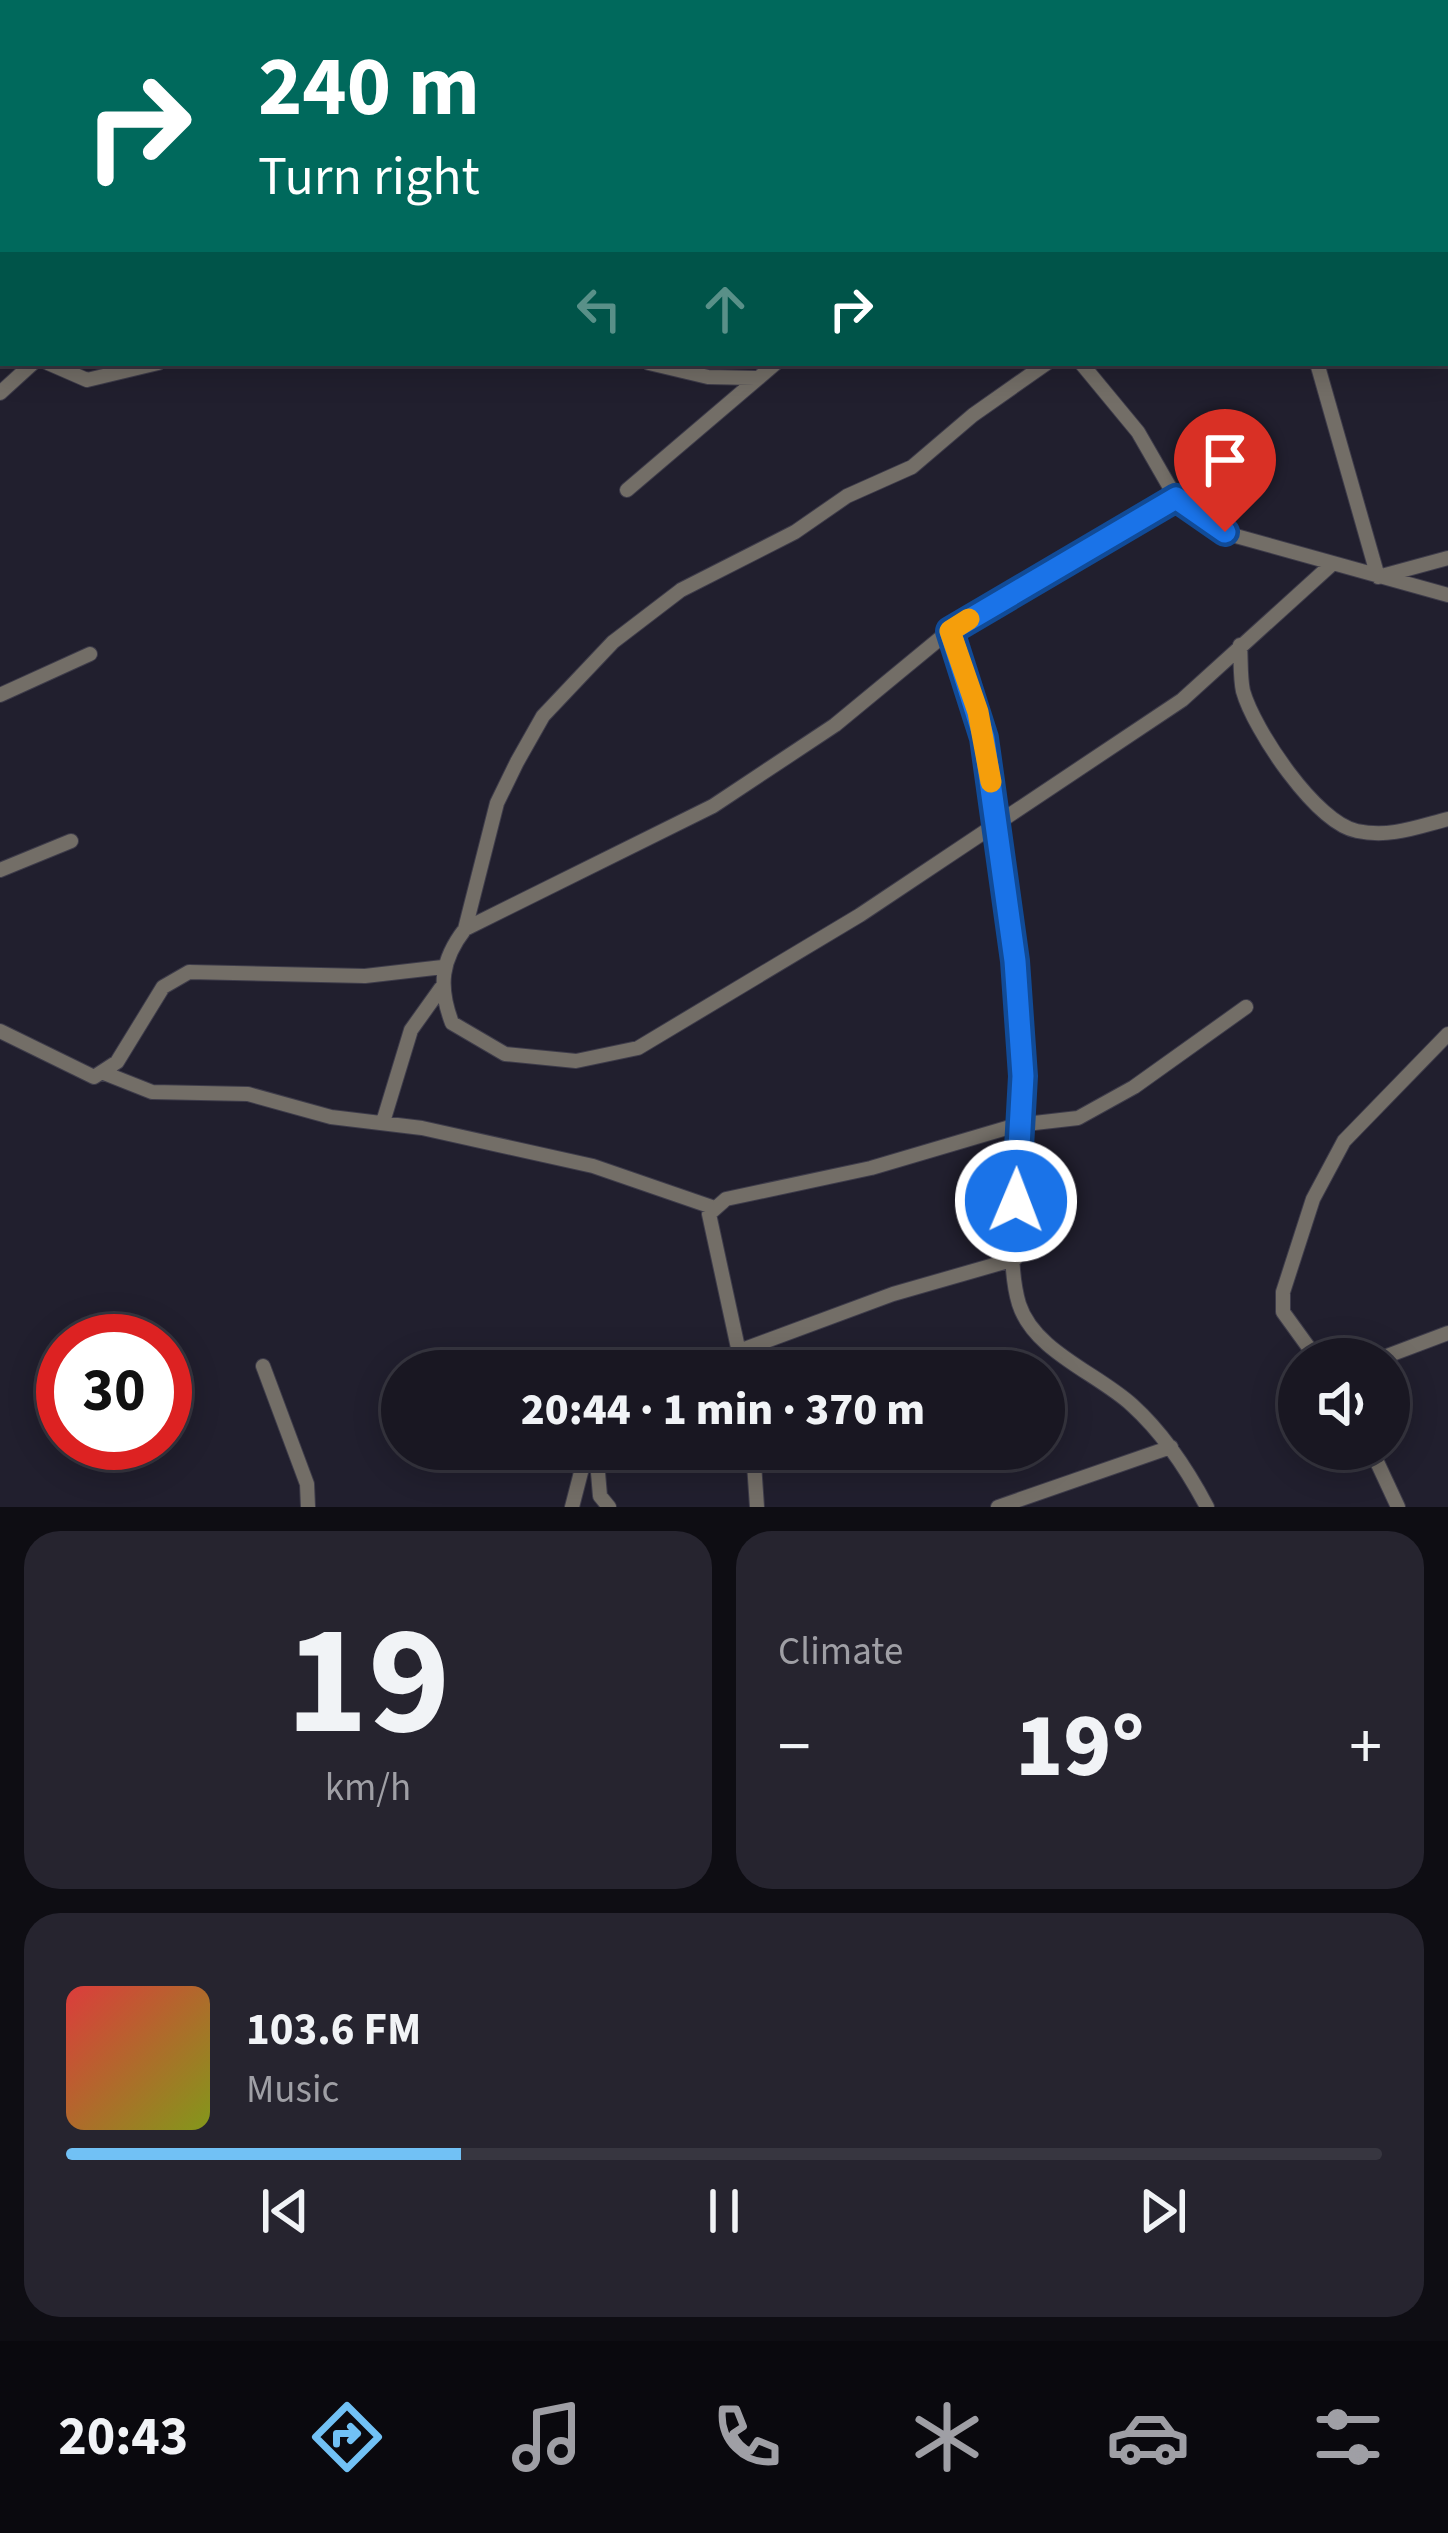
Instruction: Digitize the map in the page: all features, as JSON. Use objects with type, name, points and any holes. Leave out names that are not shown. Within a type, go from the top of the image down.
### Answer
[{"type":"street","points":[[0,393],[30,366]]},
{"type":"street","points":[[55,366],[87,380],[145,366]]},
{"type":"street","points":[[662,366],[708,377],[755,378]]},
{"type":"street","points":[[627,490],[772,366]]},
{"type":"street","points":[[1043,366],[912,466],[847,496],[795,532],[681,590],[613,642],[543,716],[497,802],[465,929],[443,967],[441,988],[452,1023],[505,1054],[606,1058],[638,1048],[736,993],[994,827],[1211,679],[1240,645],[1333,564]]},
{"type":"street","points":[[1083,366],[1138,432],[1176,498],[1225,532],[1448,595]]},
{"type":"street","points":[[1318,366],[1378,578]]},
{"type":"street","points":[[465,929],[713,806],[835,725],[950,631],[1176,498]]},
{"type":"street","points":[[1378,578],[1448,558]]},
{"type":"street","points":[[950,631],[978,712],[1022,1030],[1017,1298],[1027,1326],[1106,1382],[1171,1447],[1207,1507]]},
{"type":"street","points":[[1240,645],[1244,692],[1321,814],[1351,830],[1393,834],[1448,819]]},
{"type":"street","points":[[0,695],[90,654]]},
{"type":"street","points":[[0,870],[71,841]]},
{"type":"street","points":[[104,1073],[163,987],[189,972],[365,976],[443,967]]},
{"type":"street","points":[[383,1122],[411,1030],[441,988]]},
{"type":"street","points":[[740,1348],[709,1214],[712,1207],[726,1198],[871,1168],[1017,1125],[1057,1125],[1103,1107],[1246,1007]]},
{"type":"street","points":[[0,1031],[82,1074],[104,1073],[152,1092],[248,1094],[331,1117],[383,1122],[593,1166],[712,1207]]},
{"type":"street","points":[[1301,1338],[1282,1312],[1283,1292],[1313,1199],[1344,1141],[1448,1034]]},
{"type":"street","points":[[735,1350],[1015,1259]]},
{"type":"street","points":[[1410,1347],[1448,1333]]},
{"type":"street","points":[[263,1366],[307,1484],[308,1507]]},
{"type":"street","points":[[998,1507],[1171,1447]]},
{"type":"street","points":[[572,1507],[584,1470]]},
{"type":"street","points":[[595,1470],[599,1496],[609,1507]]},
{"type":"street","points":[[754,1470],[757,1507]]},
{"type":"street","points":[[1381,1470],[1398,1507]]},
{"type":"slow traffic","points":[[969,619],[950,631],[978,712],[991,782]]},
{"type":"route","points":[[1016,1201],[1023,1076],[1015,961],[984,738],[950,631],[1176,498],[1225,532]]}]
